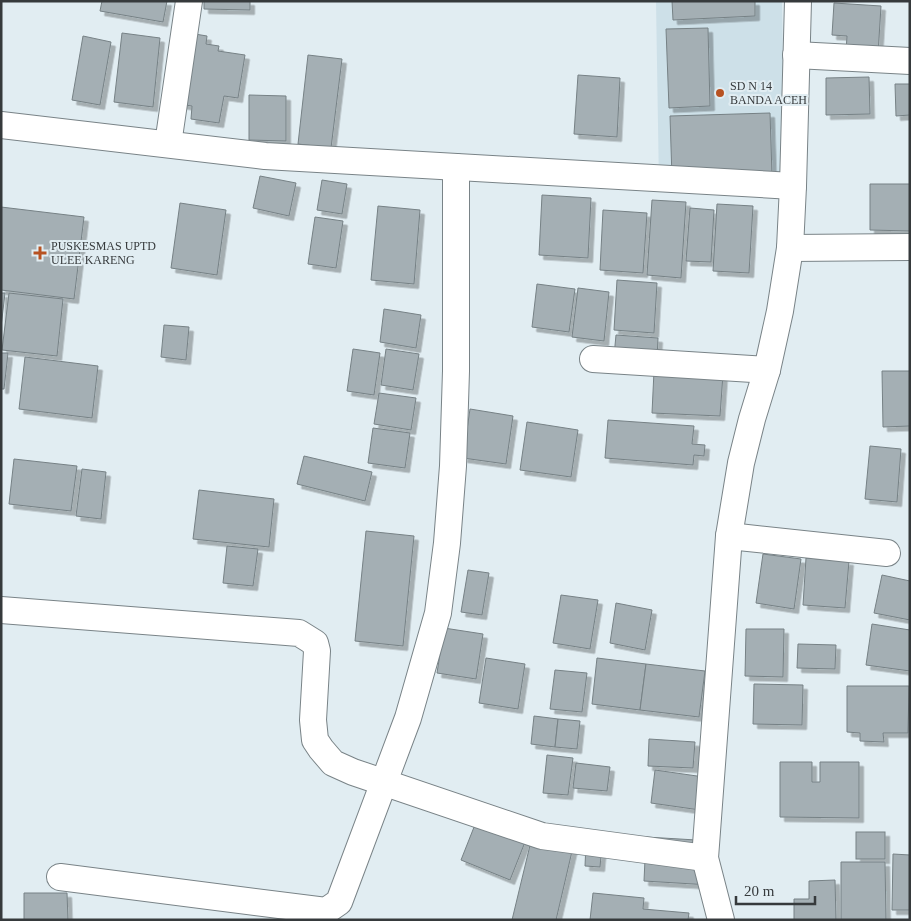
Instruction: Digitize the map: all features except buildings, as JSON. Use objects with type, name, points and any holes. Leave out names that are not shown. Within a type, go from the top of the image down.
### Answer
[{"type":"street","points":[[168,144],[189,1]]},
{"type":"street","points":[[721,920],[705,858],[729,536],[741,463],[767,370],[780,311],[790,248],[798,1]]},
{"type":"street","points":[[796,55],[910,60]]},
{"type":"street","points":[[1,125],[265,156],[793,186]]},
{"type":"street","points":[[60,877],[326,911],[339,902],[408,718],[438,613],[447,542],[453,466],[456,370],[456,167]]},
{"type":"street","points":[[790,248],[910,247]]},
{"type":"street","points":[[593,359],[767,370]]},
{"type":"street","points":[[729,536],[887,553]]},
{"type":"street","points":[[1,610],[299,633],[315,643],[317,651],[313,720],[315,740],[320,749],[333,763],[353,772],[542,836],[705,858]]},
{"type":"shaded area","name":"SD N 14 BANDA ACEH","points":[[656,1],[782,1],[785,185],[659,186]]},
{"type":"place","name":"SD N 14 BANDA ACEH","points":[[720,93]]},
{"type":"place","name":"PUSKESMAS UPTD ULEE KARENG","points":[[40,253]]}]
